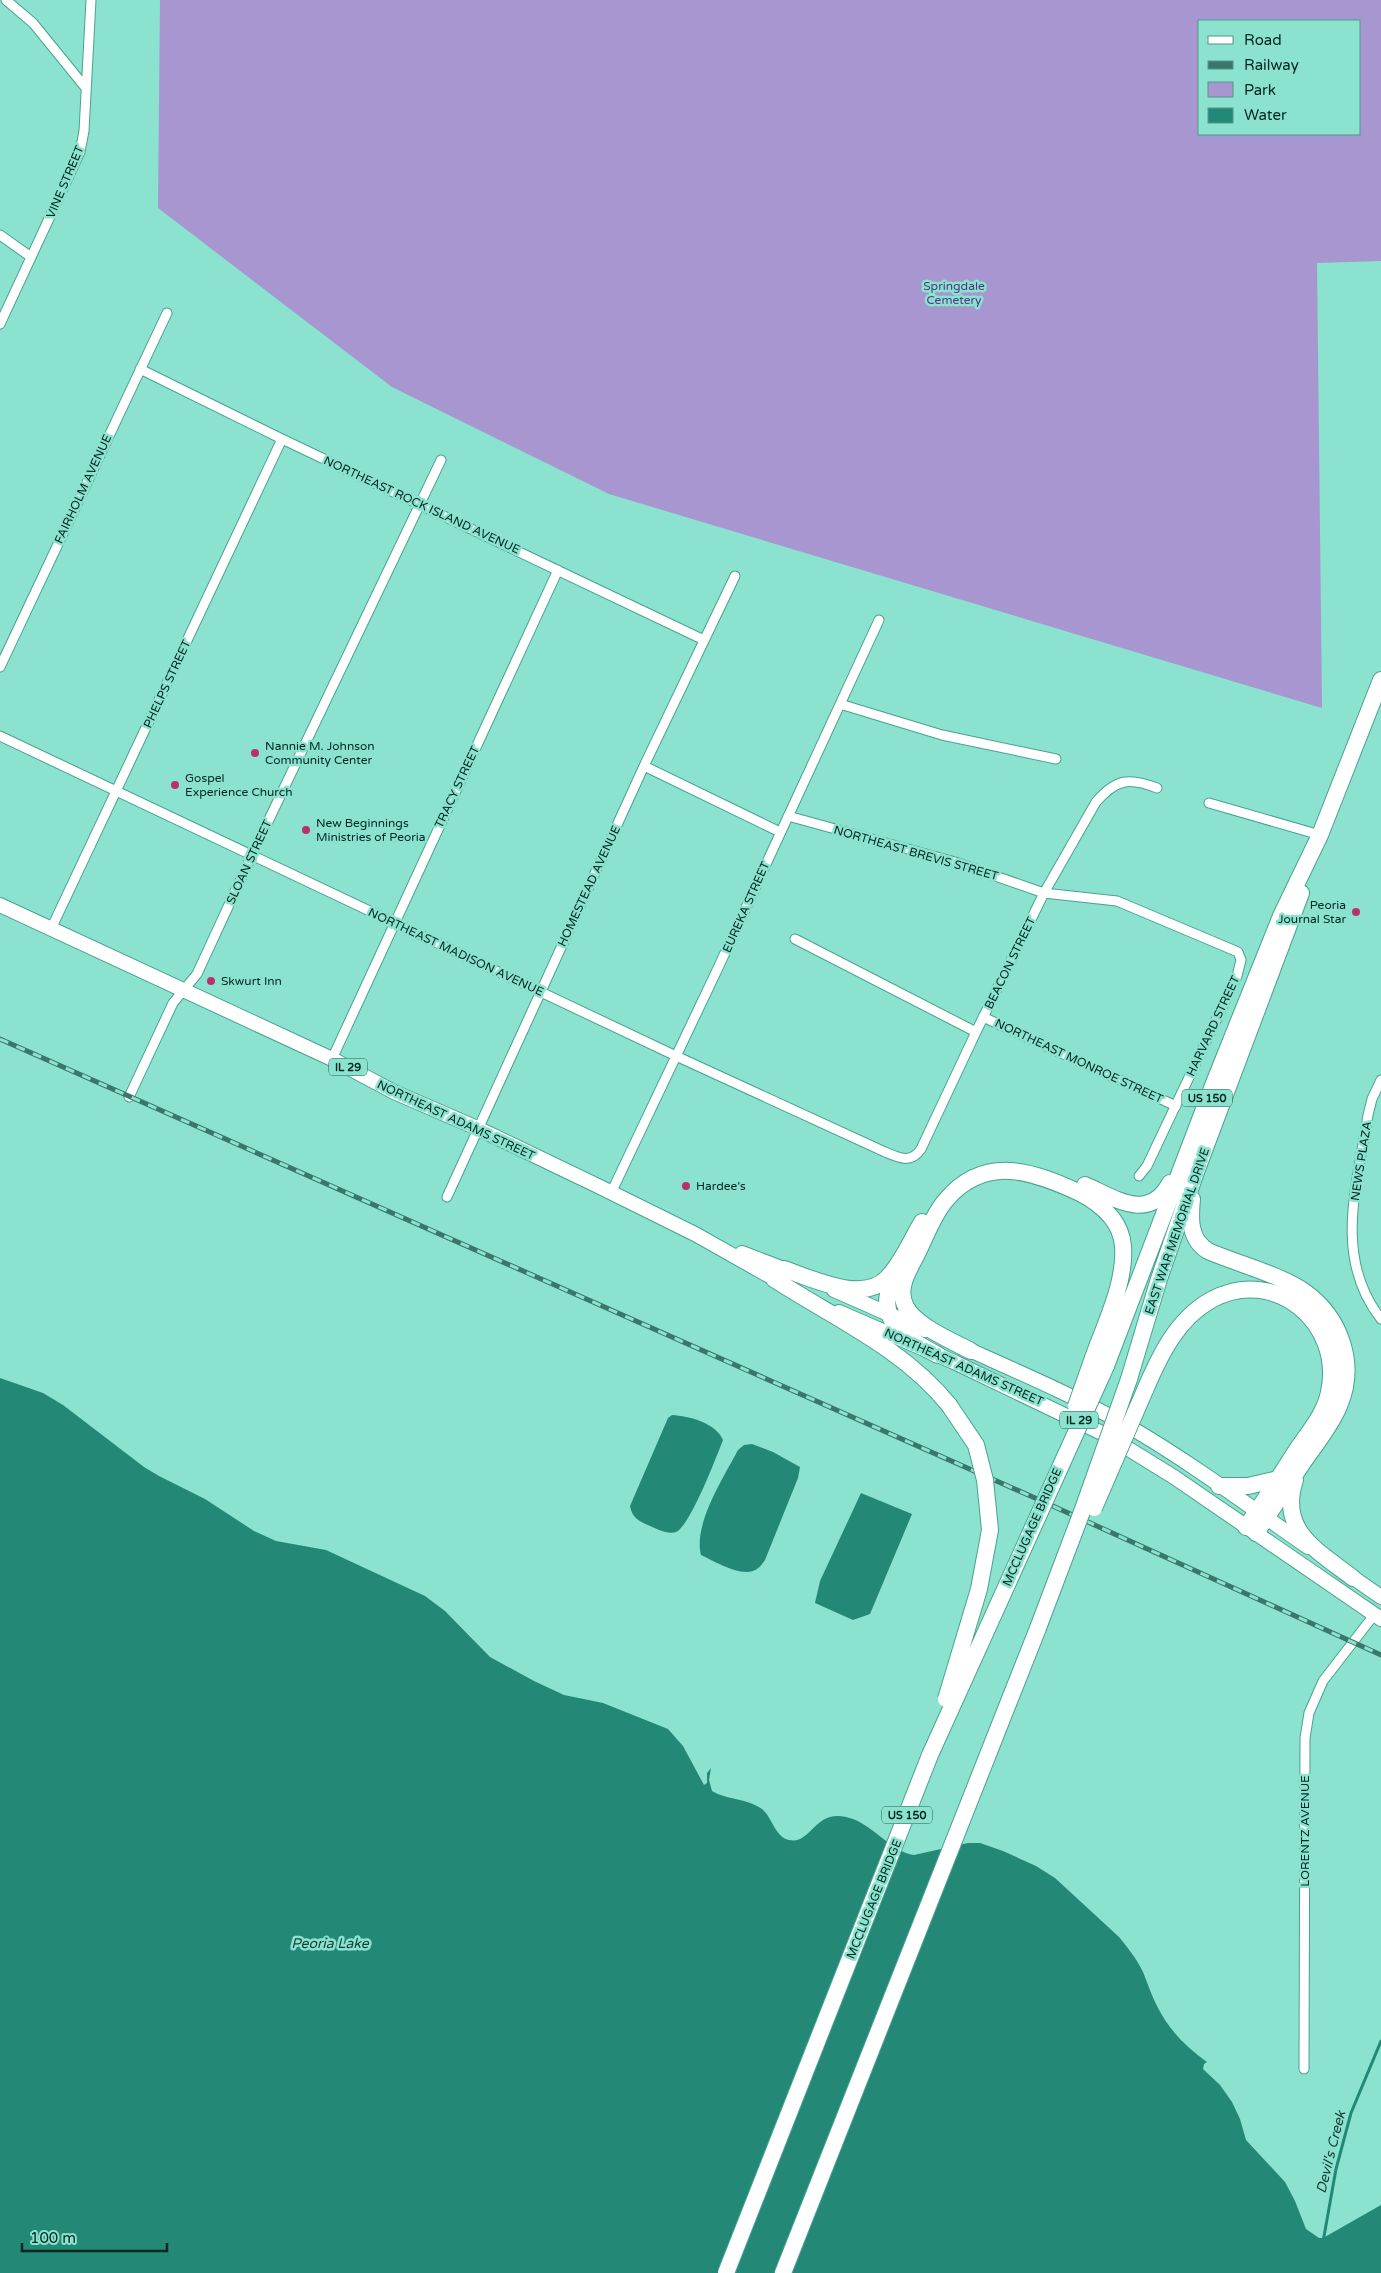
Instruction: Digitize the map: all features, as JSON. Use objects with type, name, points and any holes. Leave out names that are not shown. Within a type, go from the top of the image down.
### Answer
[{"type":"highway","name":"EAST WAR MEMORIAL DRIVE","points":[[1099,1362],[1204,1128],[1293,919],[1320,835],[1381,680]]},
{"type":"highway","name":"EAST WAR MEMORIAL DRIVE","points":[[1038,1628],[1129,1379],[1204,1128]]},
{"type":"highway","points":[[779,1274],[843,1288],[866,1288],[878,1285],[895,1268],[942,1191],[960,1176],[985,1164],[1011,1161],[1043,1168],[1128,1204],[1140,1205],[1150,1203],[1158,1199],[1166,1191],[1204,1128]]},
{"type":"highway","points":[[1204,1128],[1193,1192],[1191,1222],[1195,1239],[1210,1252],[1290,1284],[1320,1304],[1331,1318],[1342,1343],[1346,1374],[1342,1399],[1331,1421],[1305,1459],[1251,1530]]},
{"type":"highway","points":[[971,1351],[936,1332],[910,1313],[903,1299],[903,1284],[935,1218],[950,1196],[965,1183],[976,1177],[988,1173],[1014,1170],[1040,1176],[1096,1202],[1116,1223],[1123,1245],[1122,1273],[1099,1362]]},
{"type":"highway","points":[[927,1213],[888,1292],[887,1301],[889,1314],[910,1340],[938,1355]]},
{"type":"highway","points":[[779,1274],[900,1358],[936,1389],[949,1404],[976,1445],[986,1491],[990,1530],[979,1589],[930,1755]]},
{"type":"highway","points":[[1038,1628],[1111,1471],[1145,1390],[1174,1334],[1196,1311],[1212,1300],[1238,1291],[1257,1290],[1274,1294],[1300,1307],[1322,1330],[1331,1362],[1331,1381],[1326,1405],[1278,1479],[1262,1515]]},
{"type":"highway","name":"MCCLUGAGE BRIDGE","points":[[726,2273],[930,1755],[1041,1507],[1099,1362]]},
{"type":"highway","points":[[1305,1459],[1293,1484],[1291,1508],[1294,1523],[1307,1542],[1353,1578]]},
{"type":"highway","points":[[1218,1486],[1248,1486],[1278,1479]]},
{"type":"highway","name":"US 150","points":[[783,2273],[1038,1628]]},
{"type":"main road","name":"NORTHEAST ADAMS STREET","points":[[0,905],[332,1059],[394,1092],[477,1128],[779,1274],[889,1314],[1102,1412],[1154,1442],[1381,1597]]},
{"type":"main road","name":"NORTHEAST ADAMS STREET","points":[[779,1274],[832,1308],[938,1355],[1106,1434],[1378,1617]]},
{"type":"street","points":[[6,0],[33,24],[85,87]]},
{"type":"street","name":"VINE STREET","points":[[0,324],[80,152],[84,131],[91,0]]},
{"type":"street","points":[[0,235],[31,257]]},
{"type":"street","name":"FAIRHOLM AVENUE","points":[[0,667],[167,312]]},
{"type":"street","name":"NORTHEAST ROCK ISLAND AVENUE","points":[[140,369],[282,439],[704,640]]},
{"type":"street","name":"PHELPS STREET","points":[[51,928],[282,439]]},
{"type":"street","name":"SLOAN STREET","points":[[129,1097],[173,1004],[197,974],[252,854],[441,460]]},
{"type":"street","name":"TRACY STREET","points":[[332,1059],[558,570]]},
{"type":"street","name":"HOMESTEAD AVENUE","points":[[447,1197],[644,766],[735,576]]},
{"type":"street","name":"EUREKA STREET","points":[[611,1193],[880,620]]},
{"type":"street","points":[[840,704],[960,740],[1056,759]]},
{"type":"street","name":"NORTHEAST MADISON AVENUE","points":[[0,736],[676,1056],[885,1152],[900,1158],[914,1157]]},
{"type":"street","points":[[644,766],[780,832]]},
{"type":"street","name":"BEACON STREET","points":[[914,1157],[921,1149],[1044,893],[1096,802],[1107,790],[1123,782],[1138,782],[1156,788]]},
{"type":"street","points":[[1209,803],[1320,835]]},
{"type":"street","name":"NORTHEAST BREVIS STREET","points":[[788,816],[955,862],[1044,893],[1117,901],[1236,950],[1240,954]]},
{"type":"street","name":"NORTHEAST MONROE STREET","points":[[796,939],[976,1032]]},
{"type":"street","name":"HARVARD STREET","points":[[1139,1176],[1147,1166],[1237,976],[1241,963],[1240,954]]},
{"type":"street","name":"NORTHEAST MONROE STREET","points":[[983,1017],[1176,1106]]},
{"type":"street","name":"NEWS PLAZA","points":[[1381,1080],[1372,1099],[1368,1115],[1352,1215],[1351,1239],[1355,1266],[1363,1288],[1381,1319]]},
{"type":"street","name":"LORENTZ AVENUE","points":[[1304,2069],[1305,1738],[1309,1713],[1319,1687],[1332,1667],[1378,1617]]},
{"type":"green space","name":"Springdale Cemetery","points":[[160,0],[1381,0],[1381,261],[1317,263],[1322,708],[609,494],[392,387],[158,208]]},
{"type":"water","name":"Peoria Lake","points":[[0,1378],[43,1393],[63,1405],[144,1467],[205,1499],[254,1531],[276,1541],[326,1550],[425,1596],[445,1611],[490,1657],[534,1681],[564,1695],[603,1703],[668,1729],[683,1746],[704,1785],[707,1783],[707,1773],[711,1768],[709,1780],[712,1791],[756,1805],[762,1809],[784,1838],[797,1840],[804,1837],[822,1821],[830,1817],[840,1816],[861,1823],[891,1845],[906,1853],[914,1855],[968,1843],[980,1843],[1036,1866],[1055,1878],[1119,1937],[1132,1953],[1168,2024],[1179,2038],[1207,2062],[1204,2064],[1203,2069],[1220,2085],[1232,2102],[1240,2119],[1246,2140],[1285,2182],[1306,2229],[1319,2238],[1323,2238],[1381,2205],[1381,2273],[0,2273]]},
{"type":"water","points":[[672,1415],[694,1419],[708,1425],[723,1440],[688,1518],[676,1532],[670,1533],[639,1521],[632,1513],[630,1506],[668,1418]]},
{"type":"water","points":[[752,1444],[773,1452],[800,1467],[798,1478],[765,1560],[757,1569],[751,1572],[744,1572],[729,1568],[701,1555],[700,1543],[701,1529],[718,1487],[738,1450],[744,1445]]},
{"type":"water","points":[[861,1493],[912,1514],[870,1614],[853,1620],[815,1603],[820,1581]]},
{"type":"waterway","name":"Devil's Creek","points":[[1323,2242],[1336,2169],[1351,2113],[1381,2041]]},
{"type":"railway","points":[[0,1039],[1044,1502],[1381,1655]]},
{"type":"place","name":"Nannie M. Johnson Community Center","points":[[255,753]]},
{"type":"place","name":"Gospel Experience Church","points":[[175,785]]},
{"type":"place","name":"New Beginnings Ministries of Peoria","points":[[306,830]]},
{"type":"place","name":"Peoria Journal Star","points":[[1356,912]]},
{"type":"place","name":"Skwurt Inn","points":[[211,981]]},
{"type":"place","name":"Hardee's","points":[[686,1186]]}]
